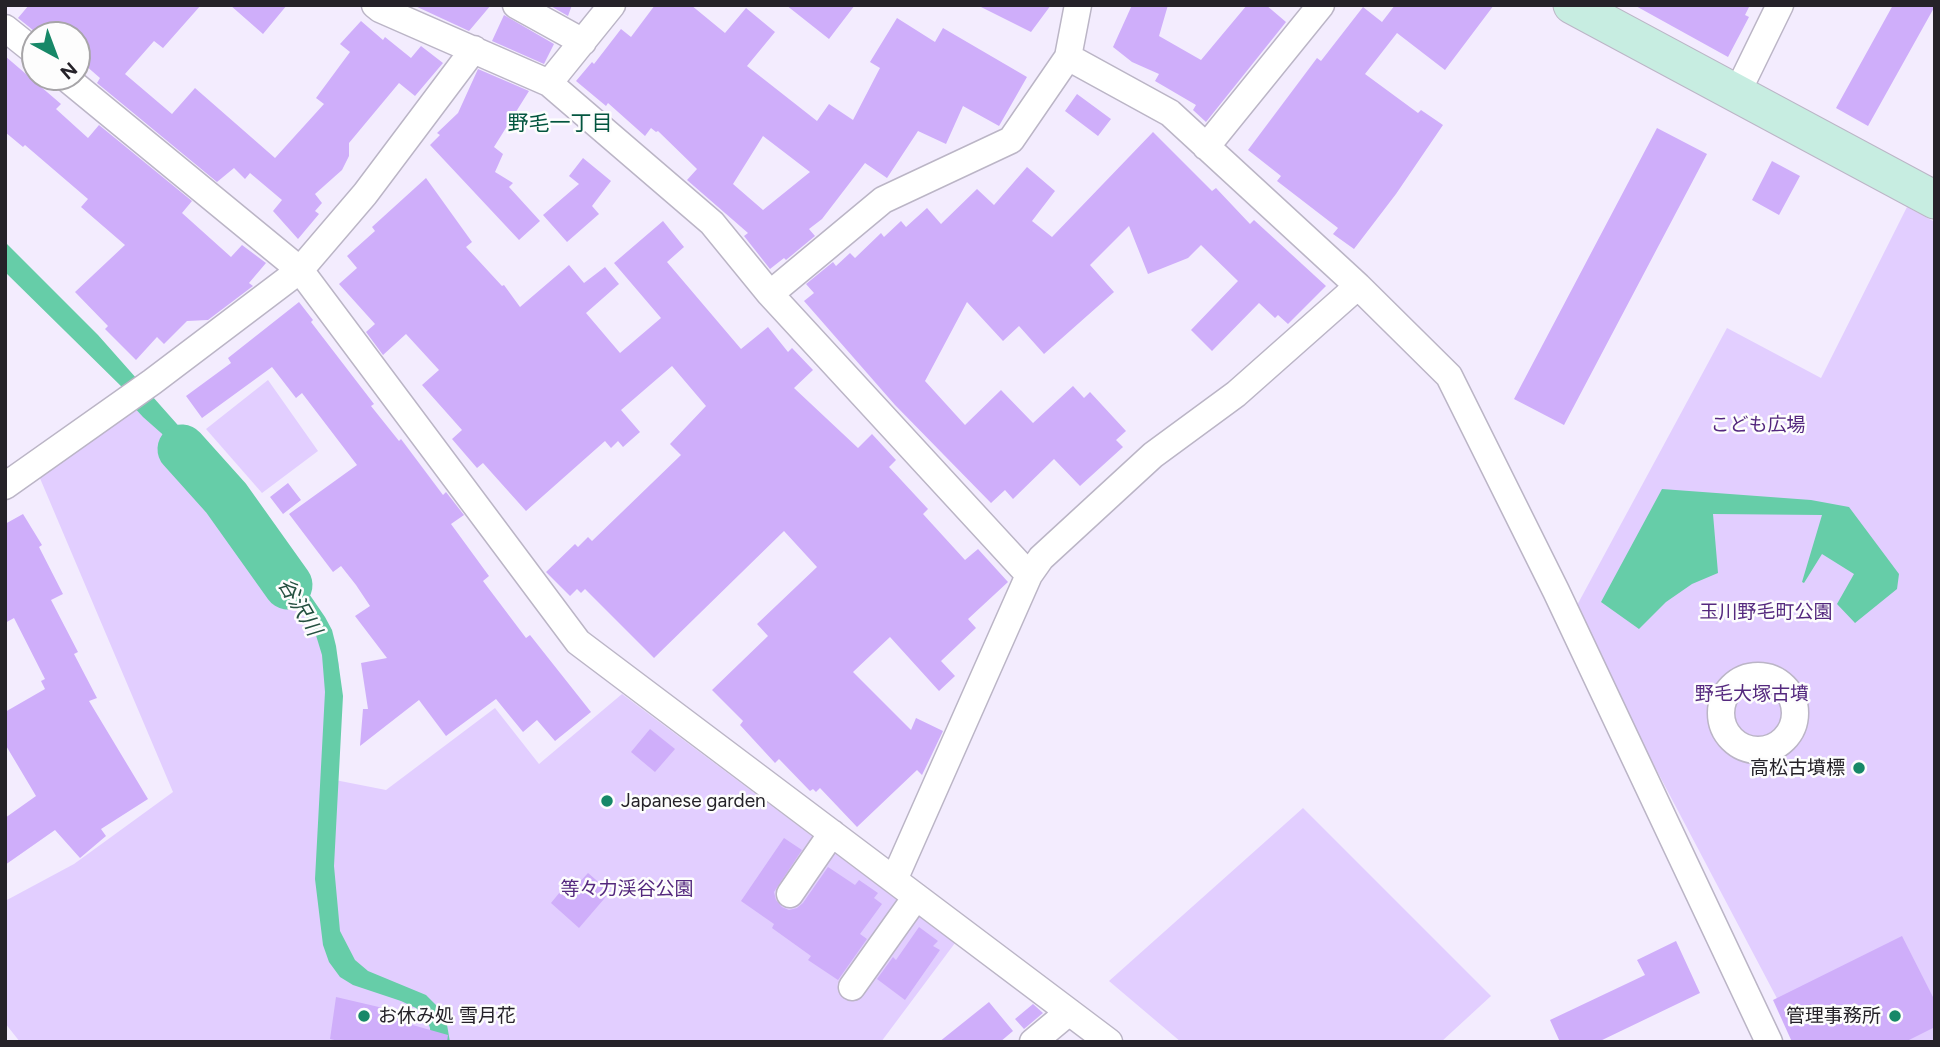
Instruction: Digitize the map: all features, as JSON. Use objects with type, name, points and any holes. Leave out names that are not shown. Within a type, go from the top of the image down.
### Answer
[{"type":"street","points":[[375,5],[550,83],[712,223],[770,293],[1029,575]]},
{"type":"street","points":[[516,5],[583,42]]},
{"type":"street","points":[[550,83],[612,5]]},
{"type":"street","points":[[770,293],[883,201],[1011,140],[1068,57],[1078,5]]},
{"type":"street","points":[[1206,147],[1321,5]]},
{"type":"street","points":[[1572,5],[1935,200]]},
{"type":"street","points":[[1737,93],[1780,5]]},
{"type":"street","points":[[5,28],[21,41]]},
{"type":"street","points":[[5,486],[123,403],[300,270],[365,194],[474,49]]},
{"type":"street","points":[[1068,57],[1170,113],[1358,286],[1449,376],[1556,591],[1769,1042]]},
{"type":"street","points":[[82,91],[300,270],[578,642],[1109,1042]]},
{"type":"street","points":[[894,880],[1029,575],[1041,558],[1153,455],[1236,394],[1358,286]]},
{"type":"street","points":[[790,894],[832,833]]},
{"type":"street","points":[[852,987],[916,897]]},
{"type":"street","points":[[1033,1042],[1069,1012]]},
{"type":"green space","name":"玉川野毛町公園","points":[[1907,207],[1935,222],[1935,1042],[1800,1042],[1628,716],[1575,609],[1727,328],[1821,378]]},
{"type":"green space","points":[[268,380],[318,451],[262,493],[206,429]]},
{"type":"green space","name":"等々力渓谷公園","points":[[152,397],[212,462],[327,629],[339,664],[335,780],[386,790],[495,708],[539,764],[622,694],[955,943],[881,1042],[20,1042],[5,1023],[5,901],[74,864],[173,792],[39,476]]},
{"type":"green space","points":[[1303,808],[1491,996],[1441,1042],[1181,1042],[1109,981]]},
{"type":"water","points":[[5,242],[98,335],[246,502],[325,617],[336,646],[343,696],[334,866],[340,931],[355,960],[368,971],[426,995],[438,1007],[446,1019],[450,1042],[431,1042],[426,1017],[416,1008],[353,985],[340,977],[329,962],[323,945],[315,879],[325,692],[322,655],[315,632],[233,505],[186,455],[143,417],[132,405],[126,391],[5,272]]},
{"type":"water","points":[[1662,489],[1811,500],[1849,507],[1899,574],[1897,589],[1855,623],[1837,604],[1854,574],[1822,554],[1804,583],[1802,582],[1822,515],[1713,514],[1718,573],[1692,584],[1666,602],[1639,629],[1601,602]]},
{"type":"building","points":[[29,5],[201,5],[163,48],[154,41],[125,74],[172,114],[195,88],[275,158],[324,104],[316,98],[350,52],[340,44],[361,21],[383,40],[385,37],[411,58],[421,46],[443,63],[415,96],[399,83],[349,143],[349,156],[342,170],[315,194],[322,203],[315,211],[319,214],[298,239],[273,211],[282,200],[250,173],[245,179],[234,168],[217,182],[97,83],[100,78],[91,70],[91,21],[22,21],[18,18]]},
{"type":"building","points":[[230,5],[287,5],[263,34]]},
{"type":"building","points":[[413,5],[491,5],[469,31]]},
{"type":"building","points":[[549,5],[572,5],[568,16]]},
{"type":"building","points":[[655,5],[691,5],[725,33],[746,8],[775,32],[747,66],[817,121],[829,104],[853,120],[880,68],[870,62],[897,18],[935,42],[943,28],[1027,77],[999,126],[963,106],[946,144],[918,131],[887,178],[865,163],[822,219],[809,229],[815,236],[786,260],[784,258],[770,269],[744,236],[748,233],[687,180],[697,169],[658,131],[651,128],[645,136],[608,103],[606,106],[576,81],[592,62],[594,64],[621,29],[631,37]],"holes":[[[763,136],[810,172],[763,210],[733,184]]]},
{"type":"building","points":[[786,5],[855,5],[829,39]]},
{"type":"building","points":[[977,5],[1051,5],[1031,32]]},
{"type":"building","points":[[1132,5],[1168,5],[1159,36],[1201,60],[1247,5],[1266,5],[1286,22],[1206,122],[1193,110],[1196,105],[1155,81],[1159,74],[1132,62],[1113,47]]},
{"type":"building","points":[[1395,5],[1494,5],[1445,70],[1397,33],[1365,74],[1418,113],[1421,110],[1443,125],[1354,249],[1333,234],[1338,228],[1277,181],[1281,176],[1248,150],[1317,58],[1321,61],[1363,7],[1382,22]]},
{"type":"building","points":[[1634,5],[1750,5],[1745,15],[1749,17],[1728,57]]},
{"type":"building","points":[[1893,5],[1935,6],[1868,126],[1836,108]]},
{"type":"building","points":[[504,15],[554,44],[544,64],[492,41]]},
{"type":"building","points":[[5,56],[21,70],[21,91],[46,91],[61,104],[56,109],[88,138],[99,125],[192,201],[182,213],[231,257],[242,245],[266,263],[249,283],[253,286],[208,320],[187,321],[164,344],[157,337],[136,360],[105,329],[108,326],[75,292],[125,245],[81,207],[88,199],[25,145],[23,147],[5,132]]},
{"type":"building","points":[[478,69],[529,91],[494,147],[503,154],[495,172],[513,183],[509,187],[540,221],[519,240],[430,145],[440,135],[437,133],[458,113]]},
{"type":"building","points":[[1077,94],[1111,119],[1098,136],[1065,111]]},
{"type":"building","points":[[1657,128],[1707,154],[1564,425],[1514,399]]},
{"type":"building","points":[[1153,132],[1212,191],[1216,188],[1250,224],[1254,220],[1326,286],[1288,324],[1278,315],[1275,318],[1259,303],[1212,351],[1191,330],[1238,281],[1201,245],[1188,258],[1148,274],[1129,226],[1090,265],[1114,292],[1044,354],[1019,326],[1003,341],[967,302],[925,381],[965,425],[1001,390],[1033,423],[1073,386],[1084,398],[1090,392],[1126,431],[1116,440],[1123,447],[1080,486],[1054,459],[1013,499],[1005,490],[991,503],[895,405],[804,301],[814,293],[806,284],[833,262],[836,266],[850,253],[855,258],[881,233],[884,237],[901,221],[906,227],[927,208],[941,224],[977,189],[994,205],[1027,167],[1055,191],[1032,221],[1052,237]]},
{"type":"building","points":[[583,158],[611,181],[592,206],[599,214],[567,242],[543,215],[579,184],[569,176]]},
{"type":"building","points":[[1772,161],[1800,176],[1779,215],[1752,200]]},
{"type":"building","points":[[426,178],[472,242],[466,247],[502,286],[504,285],[520,307],[569,265],[584,283],[605,267],[619,284],[586,313],[620,353],[661,318],[614,263],[663,221],[684,247],[667,262],[741,349],[768,327],[788,352],[792,348],[813,370],[794,388],[858,448],[872,434],[896,460],[889,467],[928,509],[923,514],[965,560],[978,549],[1008,582],[968,619],[976,628],[941,661],[955,676],[939,691],[890,637],[853,672],[911,730],[916,718],[943,731],[922,775],[917,770],[857,827],[820,788],[816,792],[813,789],[810,791],[779,759],[775,763],[740,725],[743,721],[712,690],[768,636],[757,624],[817,567],[784,531],[654,658],[585,589],[581,593],[577,589],[570,596],[546,572],[575,544],[578,547],[588,537],[592,541],[681,455],[670,444],[706,406],[672,366],[621,410],[640,432],[623,447],[618,441],[611,448],[605,441],[526,511],[483,463],[477,468],[452,439],[462,430],[422,385],[439,370],[406,334],[383,355],[366,332],[375,324],[339,284],[357,268],[347,256],[375,231],[372,227]]},
{"type":"building","points":[[299,302],[313,320],[311,322],[374,404],[371,406],[399,441],[401,439],[443,495],[446,492],[464,515],[451,524],[489,576],[483,581],[526,638],[530,635],[591,712],[555,741],[537,720],[523,732],[496,699],[446,736],[419,700],[360,746],[363,709],[368,709],[361,663],[387,658],[355,616],[370,606],[356,585],[341,566],[333,572],[289,514],[357,465],[302,393],[296,398],[272,367],[202,418],[186,396],[231,363],[228,358]]},
{"type":"building","points":[[288,483],[301,500],[283,514],[270,497]]},
{"type":"building","points":[[23,514],[42,545],[39,547],[63,594],[51,600],[78,652],[74,654],[97,698],[89,701],[148,799],[101,829],[106,836],[80,858],[55,830],[5,865],[5,818],[36,796],[5,744],[5,712],[45,689],[41,681],[45,679],[14,618],[5,623],[5,524]]},
{"type":"building","points":[[650,729],[675,749],[655,772],[631,752]]},
{"type":"building","points":[[784,838],[802,850],[774,892],[782,907],[789,910],[803,903],[828,867],[855,885],[859,880],[878,893],[874,898],[882,904],[860,934],[867,939],[838,980],[808,960],[811,956],[772,928],[774,924],[741,901]]},
{"type":"building","points":[[588,873],[610,892],[579,928],[551,903],[569,881],[574,885],[576,882],[578,884]]},
{"type":"building","points":[[919,927],[938,941],[933,946],[940,950],[905,1000],[877,979],[893,957],[896,960]]},
{"type":"building","points":[[1902,936],[1935,1001],[1935,1027],[1905,1042],[1792,1042],[1773,1000]]},
{"type":"building","points":[[1676,941],[1700,993],[1598,1042],[1560,1042],[1550,1020],[1645,975],[1637,960]]},
{"type":"building","name":"お休み処 雪月花","points":[[336,997],[396,1011],[395,1020],[448,1035],[447,1042],[343,1042],[330,1039]]},
{"type":"building","points":[[989,1002],[1013,1031],[1000,1042],[939,1042]]},
{"type":"building","points":[[1033,1004],[1043,1013],[1024,1029],[1015,1019]]},
{"type":"waterway","name":"谷沢川","points":[[182,449],[226,498],[288,585]]},
{"type":"place","name":"高松古墳標","points":[[1859,768]]},
{"type":"place","name":"Japanese garden","points":[[607,801]]},
{"type":"place","name":"お休み処 雪月花","points":[[364,1016]]},
{"type":"place","name":"管理事務所","points":[[1895,1016]]},
{"type":"district","name":"野毛一丁目","points":[[560,124]]},
{"type":"park label","name":"こども広場","points":[[1758,425]]},
{"type":"park label","name":"野毛大塚古墳","points":[[1752,694]]}]
